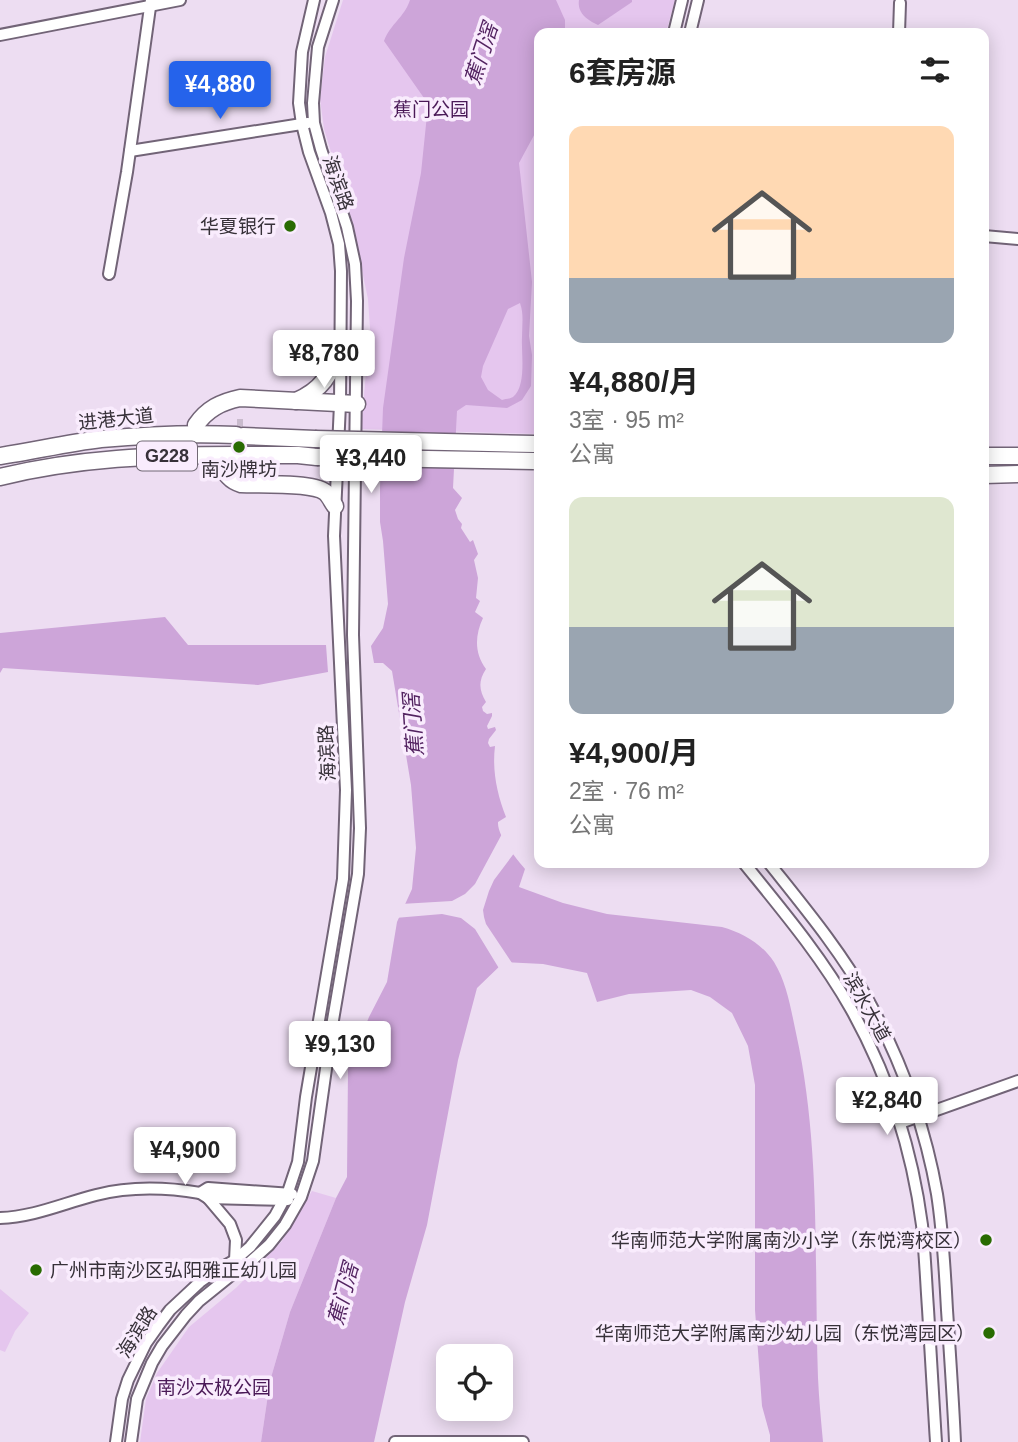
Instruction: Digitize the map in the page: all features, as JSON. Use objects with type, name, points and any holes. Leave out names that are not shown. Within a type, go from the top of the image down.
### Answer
[{"type":"highway","points":[[295,401],[307,396],[327,379],[340,349]]},
{"type":"highway","points":[[196,425],[211,408],[240,398],[356,404]]},
{"type":"highway","points":[[100,439],[142,430],[196,425],[240,432],[272,429],[295,438],[534,444]]},
{"type":"highway","name":"进港大道","points":[[0,456],[100,439],[240,432]]},
{"type":"highway","points":[[29,470],[29,457],[37,450]]},
{"type":"highway","name":"进港大道","points":[[0,477],[97,460],[127,465],[235,460],[262,464],[298,455],[534,461]]},
{"type":"highway","points":[[989,456],[1018,456]]},
{"type":"highway","points":[[235,460],[229,478],[233,482],[298,485],[325,492],[335,506]]},
{"type":"highway","points":[[989,475],[1018,474]]},
{"type":"street","points":[[0,28],[148,2],[180,0]]},
{"type":"street","points":[[306,0],[310,16]]},
{"type":"street","name":"海滨路","points":[[116,1442],[125,1390],[136,1361],[152,1335],[170,1310],[185,1296],[217,1270],[235,1260],[263,1233],[286,1196],[298,1162],[306,1097],[343,879],[346,790],[334,536],[340,404],[341,271],[339,244],[309,152],[299,103],[302,52],[314,0]]},
{"type":"street","name":"海滨路","points":[[131,1442],[137,1399],[157,1355],[173,1330],[199,1301],[269,1245],[300,1200],[313,1161],[332,1026],[358,874],[360,828],[354,655],[358,335],[355,264],[347,226],[321,149],[314,122],[313,103],[318,47],[332,0]]},
{"type":"street","points":[[675,28],[682,0]]},
{"type":"street","points":[[691,28],[698,0]]},
{"type":"street","points":[[0,35],[148,2]]},
{"type":"street","points":[[109,274],[130,151],[148,2]]},
{"type":"street","points":[[899,28],[900,3]]},
{"type":"street","points":[[130,151],[314,122]]},
{"type":"street","points":[[989,236],[1018,239]]},
{"type":"street","name":"滨水大道","points":[[748,868],[804,937],[836,985],[876,1060],[900,1123],[912,1168],[922,1225],[936,1442]]},
{"type":"street","name":"滨水大道","points":[[773,868],[836,950],[867,1000],[894,1052],[918,1116],[931,1164],[941,1222],[955,1442]]},
{"type":"street","points":[[900,1123],[1018,1081]]},
{"type":"street","points":[[204,1196],[208,1188],[286,1196],[300,1200]]},
{"type":"street","points":[[0,1219],[38,1213],[120,1190],[173,1189],[204,1196],[230,1224],[236,1240],[235,1260]]},
{"type":"street","points":[[395,1442],[523,1442]]},
{"type":"green space","name":"蕉门公园","points":[[343,0],[675,0],[667,28],[534,28],[534,434],[361,429],[370,328],[368,299],[351,218],[324,129],[320,99],[325,57]]},
{"type":"green space","name":"南沙太极公园","points":[[312,1191],[336,1198],[290,1312],[270,1381],[261,1442],[140,1442],[146,1399],[157,1373],[189,1327],[237,1287],[282,1241]]},
{"type":"green space","points":[[0,1289],[29,1313],[15,1331],[5,1352],[0,1350]]},
{"type":"water","name":"蕉门滘","points":[[410,0],[556,0],[565,20],[565,28],[534,28],[534,135],[519,163],[532,282],[529,336],[532,355],[531,386],[522,400],[507,408],[466,405],[457,411],[453,488],[462,498],[455,510],[462,524],[461,528],[470,542],[473,540],[478,554],[474,560],[478,578],[476,598],[480,601],[475,612],[483,618],[477,644],[479,657],[486,669],[481,682],[486,702],[482,707],[487,714],[492,713],[488,729],[495,727],[496,730],[488,743],[490,747],[495,746],[496,782],[506,817],[498,822],[499,828],[508,847],[525,869],[519,887],[563,903],[607,914],[730,929],[757,944],[774,962],[792,1015],[809,1118],[815,1205],[818,1378],[823,1442],[770,1442],[762,1406],[755,1310],[755,1085],[748,1046],[732,1013],[710,997],[691,990],[629,994],[597,1002],[587,973],[543,964],[504,962],[477,988],[458,1060],[427,1225],[405,1302],[374,1442],[261,1442],[270,1381],[290,1312],[347,1177],[348,1069],[369,1017],[387,982],[397,922],[412,889],[416,848],[411,785],[392,671],[383,663],[374,663],[371,646],[383,628],[388,604],[380,522],[383,408],[404,258],[421,173],[427,115],[424,98],[384,41]],"holes":[[[520,303],[523,320],[520,385],[513,397],[502,400],[488,390],[481,377],[483,366],[508,309]]]},
{"type":"water","points":[[579,0],[632,2],[598,25],[584,16]]},
{"type":"water","points":[[165,617],[188,645],[326,645],[328,672],[258,685],[3,668],[0,673],[0,633]]},
{"type":"pier","points":[[503,832],[515,852],[494,880],[483,910],[486,924],[514,966],[505,965],[500,970],[475,929],[461,918],[442,914],[395,918],[401,904],[452,901],[465,894],[475,884]]},
{"type":"tunnel","points":[[237,427],[243,427]]},
{"type":"tunnel","points":[[236,464],[242,464]]},
{"type":"place","name":"华夏银行","points":[[290,226]]},
{"type":"place","name":"南沙牌坊","points":[[239,447]]},
{"type":"place","name":"华南师范大学附属南沙小学（东悦湾校区）","points":[[986,1240]]},
{"type":"place","name":"广州市南沙区弘阳雅正幼儿园","points":[[36,1270]]},
{"type":"place","name":"华南师范大学附属南沙幼儿园（东悦湾园区）","points":[[989,1333]]}]
